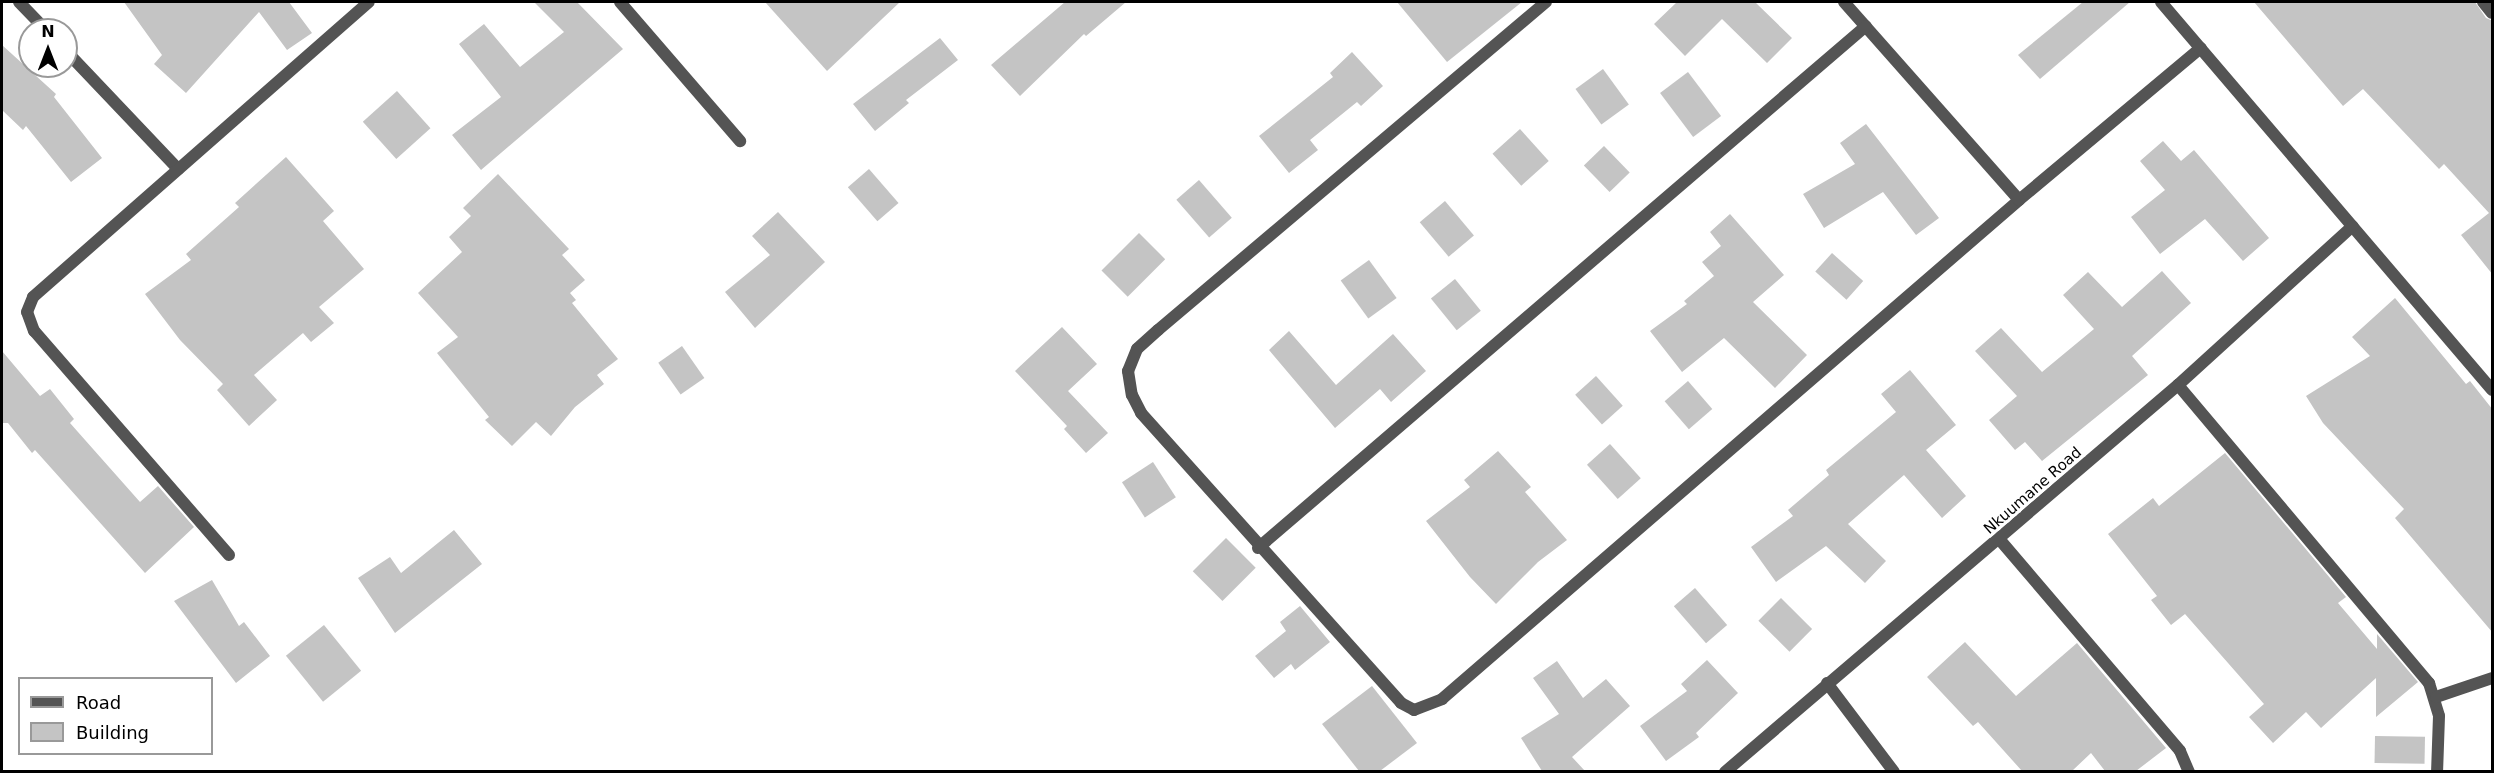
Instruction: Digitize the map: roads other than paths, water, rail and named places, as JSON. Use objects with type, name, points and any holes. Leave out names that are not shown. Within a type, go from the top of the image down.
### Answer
[{"type":"street","points":[[19,2],[34,18]]},
{"type":"street","points":[[346,2],[356,12]]},
{"type":"street","points":[[229,555],[34,331],[27,312],[33,297],[369,2]]},
{"type":"street","points":[[620,2],[740,141]]},
{"type":"street","points":[[1546,2],[1137,349],[1128,371],[1132,395],[1141,413],[1258,548],[1401,703],[1414,710],[1428,707],[2019,200],[2201,48]]},
{"type":"street","points":[[1844,2],[2019,200]]},
{"type":"street","points":[[2161,2],[2493,390]]},
{"type":"street","points":[[2483,2],[2493,13]]},
{"type":"street","points":[[1258,548],[1866,26]]},
{"type":"street","points":[[78,64],[178,169]]},
{"type":"street","name":"Nkuumane Road","points":[[1725,771],[2000,540],[2178,385],[2353,226]]},
{"type":"street","points":[[2178,385],[2429,683],[2436,697],[2437,771]]},
{"type":"street","points":[[2000,540],[2180,751],[2189,771]]},
{"type":"street","points":[[2436,697],[2493,678]]},
{"type":"street","points":[[1827,683],[1894,771]]}]
